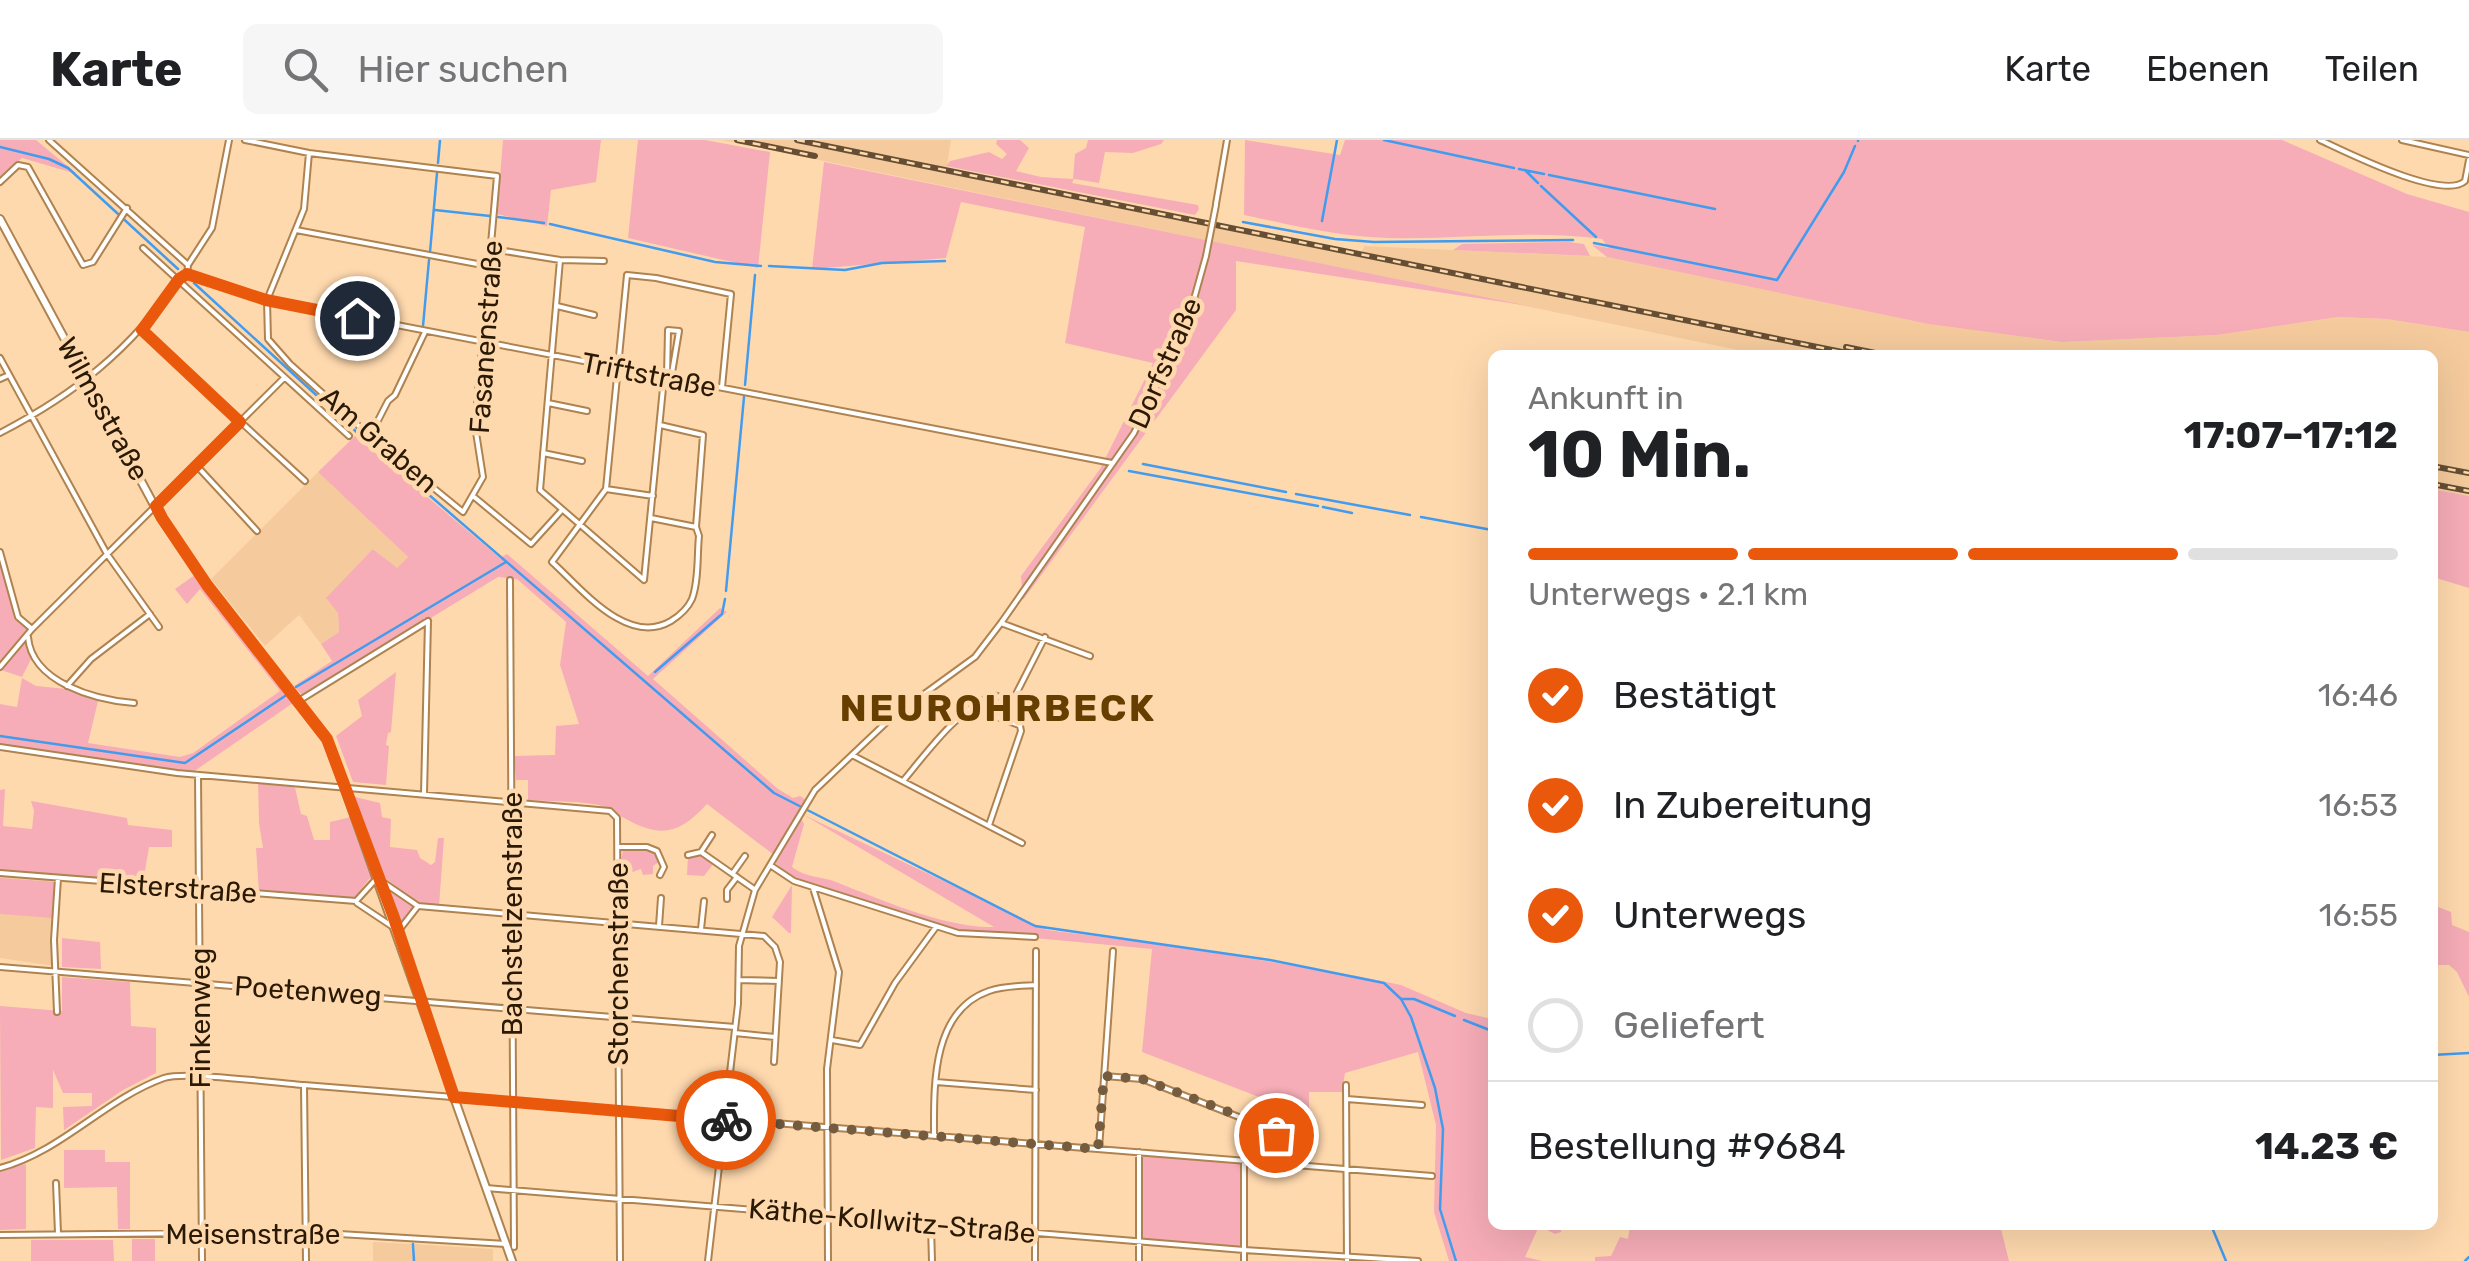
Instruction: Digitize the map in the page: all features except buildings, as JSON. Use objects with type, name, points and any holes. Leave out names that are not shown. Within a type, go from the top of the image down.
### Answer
[{"type":"street","points":[[49,140],[188,265]]},
{"type":"street","points":[[0,432],[33,416],[88,380],[142,330],[179,279],[187,274],[188,265],[212,228],[229,140]]},
{"type":"street","points":[[245,140],[309,153],[304,209],[266,300]]},
{"type":"street","name":"Dorfstraße","points":[[708,1261],[726,1120],[741,933],[755,890],[815,790],[891,718],[975,657],[1142,418],[1190,317],[1206,256],[1227,140]]},
{"type":"street","points":[[2320,140],[2408,177],[2463,185],[2469,158],[2402,140]]},
{"type":"street","name":"Fasanenstraße","points":[[309,153],[498,176],[475,426],[483,477],[473,496]]},
{"type":"street","points":[[0,182],[18,165],[28,167],[83,266],[93,262],[127,208]]},
{"type":"street","name":"Wilmsstraße","points":[[0,219],[156,506],[207,585],[327,739],[510,1246],[512,1261]]},
{"type":"street","points":[[296,230],[489,266]]},
{"type":"street","points":[[143,248],[348,436]]},
{"type":"street","points":[[492,249],[560,260],[604,261]]},
{"type":"street","points":[[560,260],[540,492],[644,580],[660,425],[672,352]]},
{"type":"street","name":"Triftstraße","points":[[187,274],[266,300],[1113,463]]},
{"type":"street","points":[[660,425],[703,435],[696,526],[699,536],[692,599],[682,614],[662,626],[644,628],[624,622],[552,562],[606,488],[627,275],[730,294],[722,388]]},
{"type":"street","name":"Am Graben","points":[[266,300],[268,336],[273,347],[458,510],[466,509],[473,496]]},
{"type":"street","points":[[557,306],[594,315]]},
{"type":"street","points":[[142,330],[305,481]]},
{"type":"street","points":[[370,436],[388,401],[396,394],[425,332]]},
{"type":"street","points":[[0,358],[108,554],[159,627]]},
{"type":"street","points":[[0,379],[9,375]]},
{"type":"street","points":[[0,668],[30,631],[284,378]]},
{"type":"street","points":[[548,403],[587,411]]},
{"type":"street","points":[[543,452],[582,461]]},
{"type":"street","points":[[196,465],[257,530]]},
{"type":"street","points":[[606,488],[653,496]]},
{"type":"street","points":[[473,496],[531,544],[561,510]]},
{"type":"street","points":[[651,518],[696,526]]},
{"type":"street","points":[[0,552],[18,616],[30,631],[32,655],[67,686],[98,700],[134,703]]},
{"type":"street","name":"Bachstelzenstraße","points":[[510,580],[515,1102],[510,1246]]},
{"type":"street","points":[[67,686],[91,659],[150,614]]},
{"type":"street","points":[[299,701],[428,621],[424,794]]},
{"type":"street","points":[[1001,623],[1090,656]]},
{"type":"street","points":[[989,825],[1021,726],[1013,700],[1045,637]]},
{"type":"street","points":[[904,781],[938,739],[972,708],[992,695],[1013,700]]},
{"type":"street","points":[[972,708],[1021,726]]},
{"type":"street","points":[[0,747],[198,775],[511,801]]},
{"type":"street","points":[[852,755],[1022,842]]},
{"type":"street","name":"Finkenweg","points":[[198,775],[202,1261]]},
{"type":"street","name":"Storchenstraße","points":[[511,801],[604,809],[618,818],[620,1261]]},
{"type":"street","points":[[688,855],[698,852],[712,835]]},
{"type":"street","name":"Storchenstraße","points":[[617,847],[646,846],[657,851],[664,867],[660,875]]},
{"type":"street","points":[[688,847],[755,890]]},
{"type":"street","points":[[726,899],[745,856]]},
{"type":"street","points":[[771,864],[794,881],[958,933],[1036,937]]},
{"type":"street","name":"Elsterstraße","points":[[0,873],[356,901]]},
{"type":"street","points":[[57,1012],[58,878]]},
{"type":"street","points":[[418,906],[396,930],[356,901],[377,878],[418,906],[761,935],[778,954],[774,1062]]},
{"type":"street","points":[[813,888],[839,972],[827,1069],[828,1261]]},
{"type":"street","points":[[659,926],[661,898]]},
{"type":"street","points":[[701,930],[704,901]]},
{"type":"street","points":[[832,1040],[860,1045],[895,983],[936,926]]},
{"type":"street","points":[[1035,1261],[1036,951]]},
{"type":"street","points":[[1098,1149],[1114,951]]},
{"type":"street","name":"Poetenweg","points":[[0,967],[618,1017],[776,1037]]},
{"type":"street","points":[[739,980],[779,981]]},
{"type":"street","points":[[934,1136],[934,1082],[948,1029],[966,1006],[989,991],[1036,985]]},
{"type":"street","points":[[1104,1076],[1142,1079],[1267,1128],[1280,1143],[1282,1164]]},
{"type":"street","points":[[0,1168],[22,1162],[117,1102],[167,1077],[201,1077],[1432,1176]]},
{"type":"street","points":[[934,1082],[1036,1090]]},
{"type":"street","points":[[304,1084],[306,1261]]},
{"type":"street","points":[[1346,1085],[1347,1259]]},
{"type":"street","points":[[1346,1099],[1422,1105]]},
{"type":"street","points":[[1139,1152],[1139,1261]]},
{"type":"street","points":[[1244,1160],[1244,1261]]},
{"type":"street","points":[[56,1183],[58,1234]]},
{"type":"street","name":"Käthe-Kollwitz-Straße","points":[[486,1188],[1347,1259],[1416,1261]]},
{"type":"street","points":[[931,1224],[932,1261]]},
{"type":"street","name":"Meisenstraße","points":[[0,1236],[306,1232],[510,1246]]},
{"type":"shaded area","points":[[0,140],[36,140],[77,174],[22,158],[0,177]]},
{"type":"shaded area","points":[[503,140],[601,140],[596,182],[551,190],[547,226],[497,214]]},
{"type":"shaded area","points":[[638,140],[705,140],[770,152],[758,268],[628,238]]},
{"type":"shaded area","points":[[722,140],[951,140],[947,167],[1362,252],[1364,246],[1607,257],[1928,324],[2062,342],[2217,335],[2338,317],[2386,319],[2469,332],[2469,496],[2438,490],[2438,350],[1738,350]]},
{"type":"shaded area","points":[[997,140],[1020,140],[1029,148],[1016,171],[1073,179],[1075,154],[1086,148],[1088,140],[1164,140],[1133,153],[1105,152],[1099,183],[1074,179],[1072,183],[1198,205],[1199,209],[1195,215],[946,166],[950,161],[989,152],[1002,159],[1007,154],[996,144]]},
{"type":"shaded area","points":[[1245,140],[1340,155],[1345,140],[2282,140],[2407,194],[2469,212],[2469,332],[2386,319],[2338,317],[2217,335],[2062,342],[1928,324],[1607,257],[1592,245],[1609,248],[1602,239],[1549,235],[1388,238],[1334,233],[1244,215]]},
{"type":"shaded area","points":[[824,162],[1529,306],[1236,261],[1236,310],[1023,600],[1021,576],[1100,469],[1153,363],[1065,343],[1085,227],[961,202],[946,258],[812,269]]},
{"type":"shaded area","points":[[1462,244],[1584,244],[1590,256],[1453,250]]},
{"type":"shaded area","points":[[355,436],[500,558],[507,554],[648,676],[720,608],[727,612],[653,679],[778,789],[806,800],[798,813],[804,824],[792,867],[797,871],[935,918],[994,927],[804,815],[1047,930],[1357,976],[1401,985],[1466,1013],[1488,1018],[1488,1230],[1537,1230],[1525,1257],[1542,1261],[1449,1261],[1434,1212],[1436,1125],[1418,1052],[1345,1073],[1342,1092],[1309,1092],[1309,1126],[1299,1125],[1277,1104],[1142,1052],[1152,949],[961,931],[794,880],[773,861],[774,855],[707,804],[679,827],[660,831],[597,805],[528,800],[528,780],[516,780],[514,756],[555,755],[556,726],[579,724],[560,665],[566,622],[517,579],[498,577],[303,696],[294,686],[332,661],[321,644],[339,632],[338,613],[326,598],[373,549],[397,568],[408,557],[318,472]]},
{"type":"shaded area","points":[[318,472],[408,557],[397,569],[374,549],[338,613],[339,632],[321,644],[299,615],[265,646],[211,579]]},
{"type":"shaded area","points":[[2438,490],[2469,496],[2469,588],[2438,579]]},
{"type":"shaded area","points":[[0,564],[15,616],[28,629],[0,666]]},
{"type":"shaded area","points":[[196,574],[293,703],[193,772],[0,746],[0,704],[17,707],[22,678],[36,686],[67,689],[98,701],[88,743],[180,757],[193,753],[280,691],[200,589],[187,604],[175,589]]},
{"type":"shaded area","points":[[25,639],[31,659],[22,677],[1,670]]},
{"type":"shaded area","points":[[396,672],[391,732],[386,745],[386,785],[353,782],[336,736],[362,716],[358,700]]},
{"type":"shaded area","points":[[258,780],[294,783],[301,814],[307,816],[314,840],[330,840],[330,822],[351,817],[355,797],[380,803],[382,817],[391,819],[390,847],[417,850],[420,858],[431,865],[435,862],[438,838],[444,838],[439,906],[418,904],[383,876],[369,879],[354,899],[259,893],[256,848],[263,848]]},
{"type":"shaded area","points":[[5,789],[3,826],[32,829],[31,801],[127,818],[128,825],[172,830],[172,847],[149,847],[143,883],[0,871],[0,790]]},
{"type":"shaded area","points":[[623,850],[650,850],[660,856],[653,874],[643,875],[641,869],[630,873],[620,869]]},
{"type":"shaded area","points":[[700,854],[714,863],[704,876],[687,875],[688,856]]},
{"type":"shaded area","points":[[0,876],[57,879],[51,940],[54,966],[0,958]]},
{"type":"shaded area","points":[[0,878],[56,882],[53,918],[0,914]]},
{"type":"shaded area","points":[[792,885],[791,933],[789,933],[772,917]]},
{"type":"shaded area","points":[[387,886],[416,906],[401,925]]},
{"type":"shaded area","points":[[2438,907],[2451,912],[2452,925],[2469,932],[2469,997],[2457,972],[2449,965],[2438,965]]},
{"type":"shaded area","points":[[62,938],[100,942],[101,969],[62,967]]},
{"type":"shaded area","points":[[62,977],[130,982],[131,1026],[156,1028],[156,1073],[64,1130],[63,1107],[92,1106],[92,1093],[63,1093],[53,1070],[53,1108],[36,1107],[35,1148],[1,1160],[0,1006],[62,1011]]},
{"type":"shaded area","points":[[64,1150],[105,1150],[105,1162],[130,1162],[130,1229],[118,1229],[117,1187],[64,1188]]},
{"type":"shaded area","points":[[1141,1153],[1241,1161],[1242,1248],[1141,1240]]},
{"type":"shaded area","points":[[26,1164],[26,1229],[0,1230],[0,1171]]},
{"type":"shaded area","points":[[1629,1230],[2001,1230],[2009,1261],[1595,1261],[1595,1257],[1611,1256],[1620,1237],[1628,1239]]},
{"type":"shaded area","points":[[132,1239],[155,1239],[155,1261],[132,1261]]},
{"type":"shaded area","points":[[31,1240],[113,1240],[114,1261],[31,1261]]},
{"type":"shaded area","points":[[373,1242],[413,1244],[413,1261],[373,1261]]},
{"type":"shaded area","points":[[415,1244],[493,1249],[493,1261],[415,1261]]},
{"type":"waterway","points":[[438,163],[440,140]]},
{"type":"waterway","points":[[1322,221],[1337,140]]},
{"type":"waterway","points":[[1384,140],[1514,168]]},
{"type":"waterway","points":[[1594,243],[1777,280],[1844,172],[1855,146]]},
{"type":"waterway","points":[[0,147],[68,168],[178,269]]},
{"type":"waterway","points":[[1519,169],[1544,174]]},
{"type":"waterway","points":[[1525,170],[1538,183]]},
{"type":"waterway","points":[[430,252],[437,173]]},
{"type":"waterway","points":[[1549,175],[1715,209]]},
{"type":"waterway","points":[[1541,186],[1596,237]]},
{"type":"waterway","points":[[435,210],[490,216]]},
{"type":"waterway","points":[[498,217],[544,223]]},
{"type":"waterway","points":[[1243,222],[1374,242],[1573,240]]},
{"type":"waterway","points":[[550,224],[715,262],[761,266]]},
{"type":"waterway","points":[[423,326],[429,260]]},
{"type":"waterway","points":[[769,266],[845,270],[882,263],[945,261]]},
{"type":"waterway","points":[[745,385],[755,275]]},
{"type":"waterway","points":[[194,283],[362,437],[774,793],[1035,926],[1270,960],[1384,983],[1401,999],[1411,1017],[1435,1088],[1443,1129],[1440,1209],[1456,1261]]},
{"type":"waterway","points":[[726,591],[744,397]]},
{"type":"waterway","points":[[1143,464],[1286,492]]},
{"type":"waterway","points":[[1129,471],[1318,506]]},
{"type":"waterway","points":[[1296,494],[1410,515]]},
{"type":"waterway","points":[[1323,507],[1352,513]]},
{"type":"waterway","points":[[1421,517],[1488,529]]},
{"type":"waterway","points":[[296,687],[506,562]]},
{"type":"waterway","points":[[655,672],[722,614],[725,599]]},
{"type":"waterway","points":[[0,736],[185,763],[285,696]]},
{"type":"waterway","points":[[1402,999],[1414,999],[1455,1016]]},
{"type":"waterway","points":[[1464,1020],[1488,1029]]},
{"type":"waterway","points":[[2438,1055],[2469,1053]]},
{"type":"waterway","points":[[2213,1230],[2226,1261]]},
{"type":"waterway","points":[[413,1244],[414,1261]]},
{"type":"waterway","points":[[2465,1261],[2469,1257]]},
{"type":"railway","points":[[737,140],[815,156]]},
{"type":"railway","points":[[797,140],[1832,350]]},
{"type":"railway","points":[[1846,347],[1861,350]]},
{"type":"railway","points":[[2438,467],[2469,473]]},
{"type":"railway","points":[[2438,485],[2469,491]]},
{"type":"way so far","points":[[726,1120],[1098,1149],[1104,1076],[1124,1076],[1142,1079],[1250,1120],[1276,1135]]},
{"type":"district","name":"NEUROHRBECK","points":[[998,708]]},
{"type":"route","points":[[357,318],[266,300],[187,274],[179,279],[142,330],[240,422],[156,506],[207,585],[327,739],[393,915],[454,1097],[726,1120]]}]
